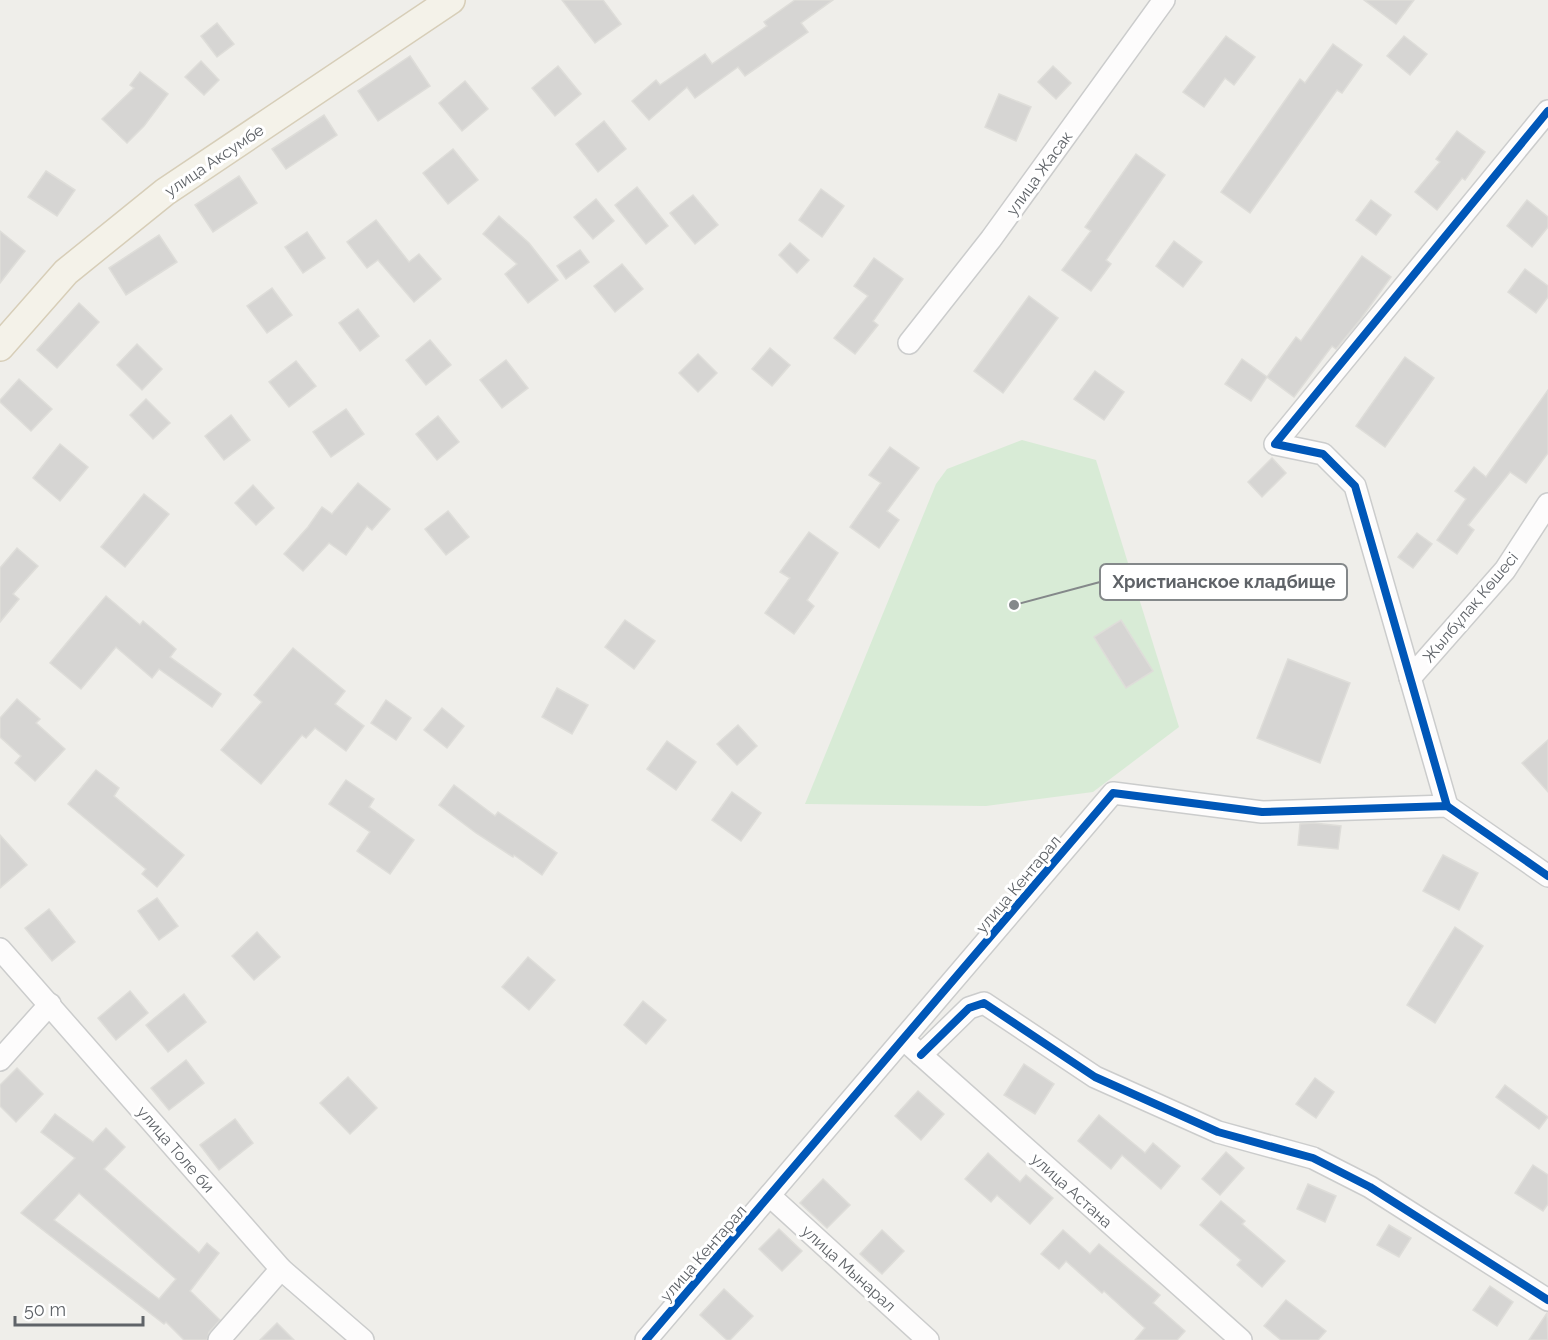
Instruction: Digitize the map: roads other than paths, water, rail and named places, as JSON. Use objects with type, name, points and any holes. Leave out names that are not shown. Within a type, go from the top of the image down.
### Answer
[{"type":"main road","name":"улица Аксумбе","points":[[0,347],[66,273],[165,192],[451,0]]},
{"type":"street","name":"улица Жасак","points":[[909,343],[991,239],[1164,0]]},
{"type":"street","points":[[1548,111],[1275,444],[1323,454],[1355,486],[1446,806],[1548,876]]},
{"type":"street","name":"Жылбұлақ Көшесі","points":[[1410,678],[1505,570],[1548,504]]},
{"type":"street","name":"улица Кентарал","points":[[646,1340],[1113,794],[1262,812],[1446,806]]},
{"type":"street","name":"улица Толе би","points":[[0,949],[281,1269],[363,1340]]},
{"type":"street","points":[[0,1060],[50,1004]]},
{"type":"street","points":[[921,1055],[969,1008],[984,1004],[1095,1077],[1218,1132],[1312,1158],[1370,1187],[1548,1299]]},
{"type":"street","name":"улица Астана","points":[[904,1039],[1241,1340]]},
{"type":"street","name":"улица Мынарал","points":[[770,1196],[928,1340]]},
{"type":"street","points":[[219,1340],[281,1269]]},
{"type":"place","name":"Христианское кладбище","points":[[1014,605]]}]
